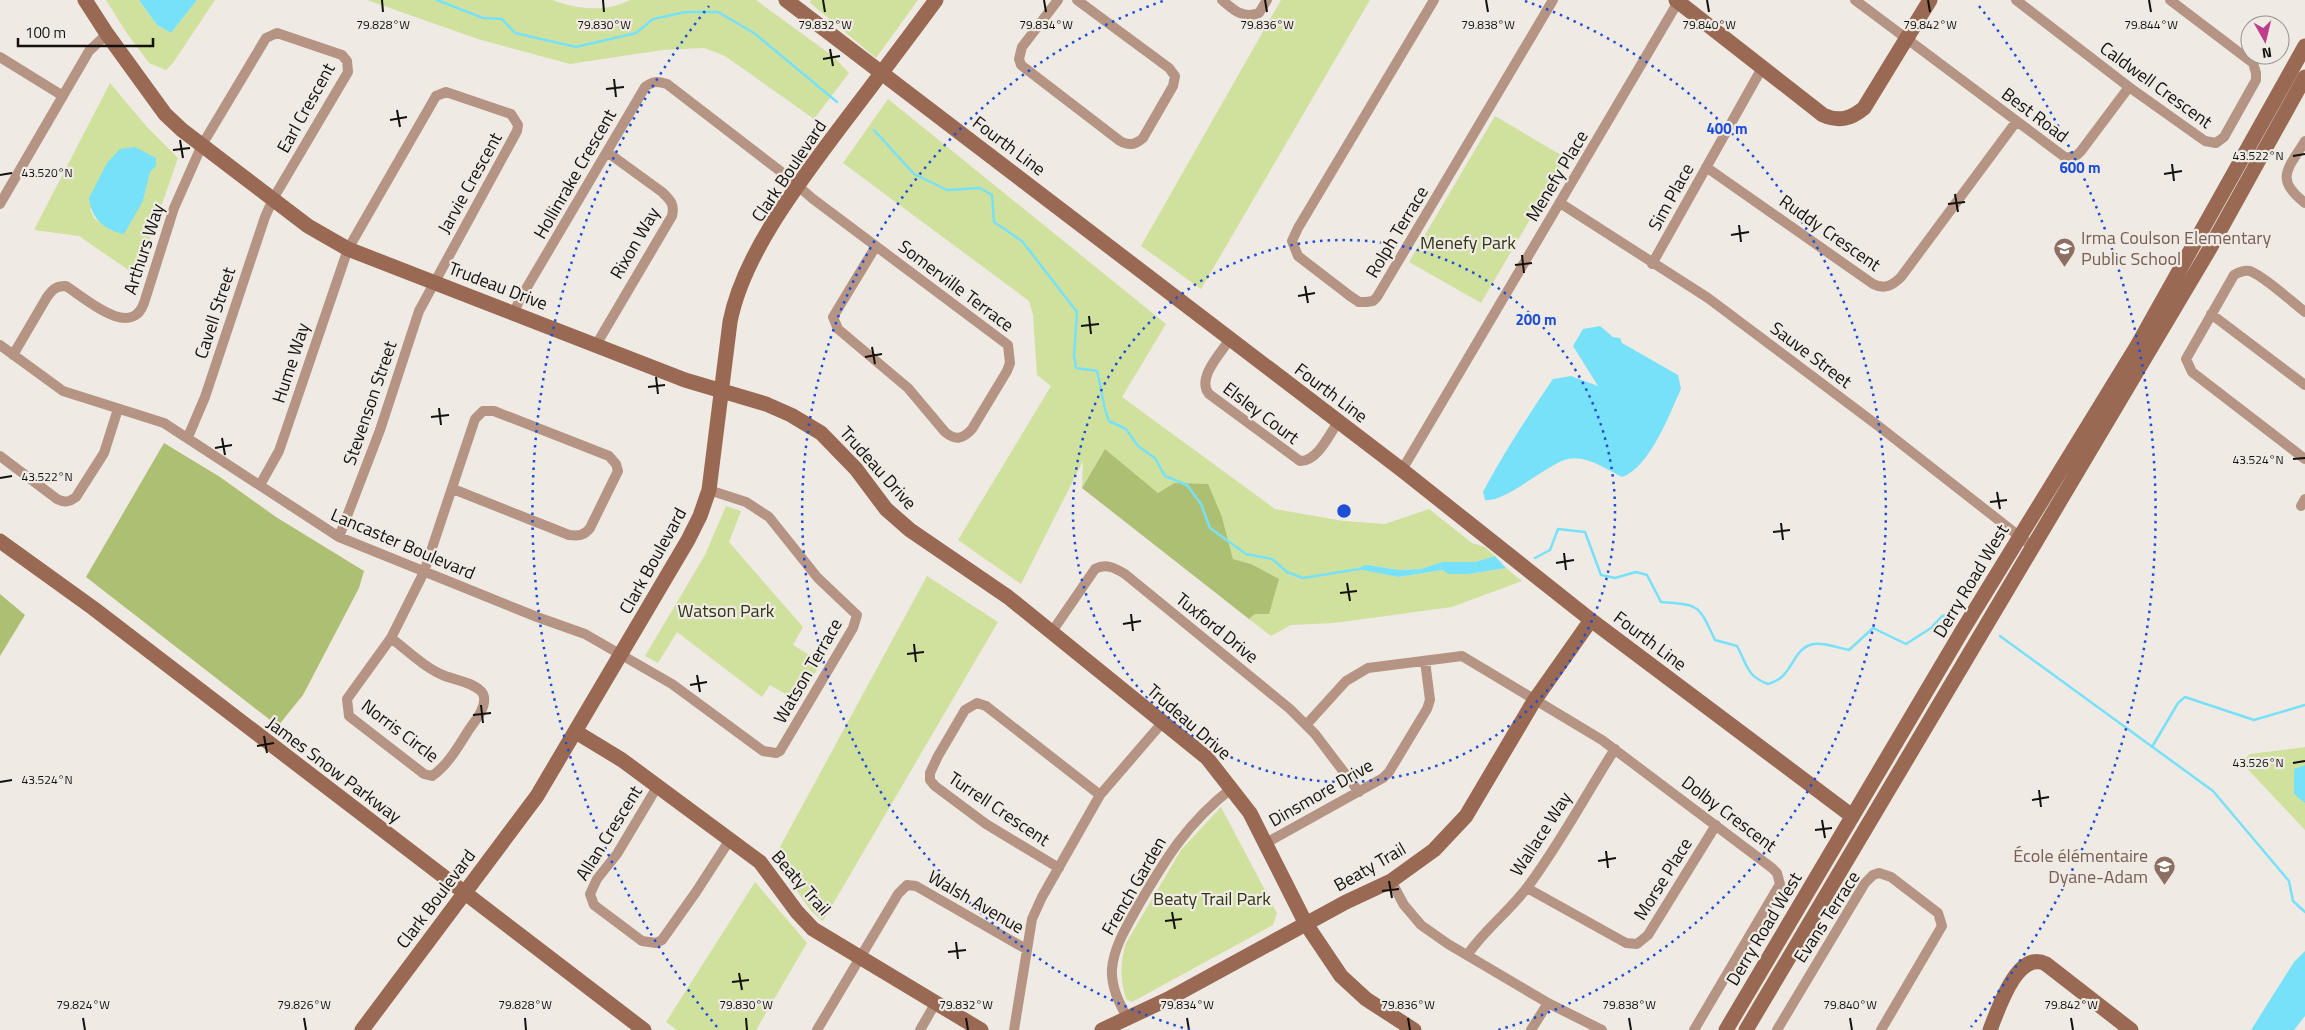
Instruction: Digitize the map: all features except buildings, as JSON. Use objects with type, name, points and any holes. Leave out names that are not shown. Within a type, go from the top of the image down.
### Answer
[{"type":"street","name":"Trudeau Drive","points":[[85,0],[107,34],[165,114],[202,145],[308,226],[348,249],[685,380],[791,415],[821,433],[856,469],[886,509],[910,530],[1008,597],[1206,758],[1232,788],[1250,813],[1306,924],[1322,950],[1353,988],[1366,1000],[1414,1030]]},
{"type":"street","name":"Fourth Line","points":[[786,0],[1402,470],[1591,620],[1852,816]]},
{"type":"street","name":"Clark Boulevard","points":[[362,1030],[537,796],[688,540],[700,516],[709,490],[720,390],[730,322],[738,290],[752,260],[797,185],[936,0]]},
{"type":"street","points":[[1058,0],[1022,47],[1019,59],[1021,64],[1120,141],[1126,144],[1138,142],[1174,86],[1175,76],[1169,68],[1077,0]]},
{"type":"street","points":[[1222,0],[1240,15],[1251,16],[1258,13],[1267,0]]},
{"type":"street","name":"Rolph Terrace","points":[[1434,0],[1292,241],[1298,256],[1359,302],[1373,301],[1377,297],[1553,0]]},
{"type":"street","name":"Best Road","points":[[1855,0],[2062,156],[2071,158],[2081,151],[2129,87]]},
{"type":"street","points":[[1677,1],[1824,115],[1832,119],[1842,120],[1855,115],[1864,108],[1930,0]]},
{"type":"street","name":"Caldwell Crescent","points":[[2016,0],[2129,87],[2210,144],[2216,143],[2224,137],[2256,80],[2253,63],[2170,0]]},
{"type":"street","name":"Menefy Place","points":[[1402,470],[1677,1]]},
{"type":"street","name":"Earl Crescent","points":[[202,145],[270,34],[277,33],[288,36],[342,55],[347,61],[348,72],[273,199]]},
{"type":"street","points":[[0,204],[89,51],[107,34]]},
{"type":"street","name":"Derry Road West","points":[[1726,1030],[1962,631],[2136,346],[2305,46]]},
{"type":"street","points":[[0,58],[62,96]]},
{"type":"street","name":"Sim Place","points":[[1652,264],[1762,68]]},
{"type":"street","name":"Derry Road West","points":[[1746,1030],[2209,250],[2305,77]]},
{"type":"street","name":"Hollinrake Crescent","points":[[514,312],[520,298],[645,87],[652,81],[667,84],[797,185]]},
{"type":"street","name":"Jarvie Crescent","points":[[348,249],[436,96],[446,92],[511,114],[518,125],[517,130],[434,281]]},
{"type":"street","name":"Ruddy Crescent","points":[[1706,168],[1873,284],[1888,286],[1893,285],[1902,277],[2016,122]]},
{"type":"street","points":[[2305,141],[2288,170],[2286,181],[2290,190],[2305,203]]},
{"type":"street","name":"Arthurs Way","points":[[13,355],[48,296],[53,289],[60,286],[66,286],[101,310],[115,316],[129,319],[137,316],[144,303],[174,208],[202,145]]},
{"type":"street","name":"Rixon Way","points":[[596,345],[672,216],[674,208],[670,200],[662,192],[607,152]]},
{"type":"street","name":"Somerville Terrace","points":[[797,185],[1008,345],[1011,356],[1007,371],[966,435],[958,438],[951,437],[908,388],[838,329],[834,317],[837,309],[876,246]]},
{"type":"street","name":"Cavell Street","points":[[188,437],[205,397],[259,231],[273,199]]},
{"type":"street","name":"Sauve Street","points":[[1560,203],[1652,264],[1708,298],[1881,428],[2033,547]]},
{"type":"street","name":"Hume Way","points":[[260,484],[278,451],[348,249]]},
{"type":"street","points":[[2305,312],[2248,271],[2234,275],[2188,353],[2187,364],[2192,372],[2305,458]]},
{"type":"street","name":"Stevenson Street","points":[[339,537],[380,430],[419,311],[434,281]]},
{"type":"street","points":[[2211,314],[2305,385]]},
{"type":"street","name":"Elsley Court","points":[[1230,339],[1205,379],[1205,388],[1210,395],[1300,461],[1306,461],[1314,456],[1338,422]]},
{"type":"street","name":"Lancaster Boulevard","points":[[0,345],[63,391],[118,410],[164,423],[339,537],[537,617],[585,634],[621,654]]},
{"type":"street","points":[[0,456],[57,499],[62,502],[70,501],[76,497],[104,453],[118,410]]},
{"type":"street","name":"Norris Circle","points":[[391,638],[430,668],[471,685],[482,692],[485,699],[482,710],[461,743],[438,772],[432,776],[424,774],[349,716],[347,699],[391,638],[424,572],[475,419],[483,411],[488,410],[605,454],[616,464],[618,471],[590,528],[586,534],[578,536],[569,535],[453,489]]},
{"type":"street","name":"Watson Terrace","points":[[621,654],[672,684],[763,751],[776,754],[780,751],[853,628],[857,615],[818,577],[769,517],[746,502],[709,490]]},
{"type":"street","name":"James Snow Parkway","points":[[0,541],[100,614],[644,1030]]},
{"type":"street","name":"Tuxford Drive","points":[[1051,633],[1095,569],[1108,566],[1116,568],[1279,699],[1306,725],[1359,792]]},
{"type":"street","name":"Beaty Trail","points":[[1102,1030],[1128,1019],[1346,902],[1391,881],[1434,850],[1466,816],[1534,701],[1591,620]]},
{"type":"street","name":"Dolby Crescent","points":[[1306,725],[1346,681],[1368,668],[1462,656],[1615,749],[1772,868],[1777,873],[1780,884],[1694,1030]]},
{"type":"street","name":"Dinsmore Drive","points":[[1266,843],[1359,792],[1383,778],[1389,772],[1427,709],[1430,700],[1425,660]]},
{"type":"street","name":"Turrell Crescent","points":[[1059,868],[986,824],[934,786],[930,780],[930,773],[943,748],[965,710],[977,703],[986,706],[1100,795]]},
{"type":"street","points":[[1014,1030],[1032,919],[1100,795],[1162,723]]},
{"type":"street","name":"Beaty Trail","points":[[576,732],[622,760],[729,841],[760,862],[797,912],[813,929],[981,1030]]},
{"type":"street","name":"Wallace Way","points":[[1468,954],[1482,935],[1527,888],[1546,862],[1615,749]]},
{"type":"street","name":"Allan Crescent","points":[[658,787],[617,854],[597,879],[590,894],[594,905],[642,941],[656,943],[662,940],[729,841]]},
{"type":"street","name":"French Garden","points":[[1128,1019],[1119,1003],[1112,978],[1113,959],[1122,936],[1171,850],[1201,815],[1232,788]]},
{"type":"street","name":"Morse Place","points":[[1527,888],[1626,943],[1637,944],[1648,935],[1716,824]]},
{"type":"street","name":"Evans Terrace","points":[[1777,1030],[1865,883],[1873,875],[1879,873],[1891,876],[1938,913],[1942,926],[1881,1030]]},
{"type":"street","points":[[1391,881],[1404,905],[1421,925],[1548,1003],[1602,1030]]},
{"type":"street","name":"Walsh Avenue","points":[[817,1030],[902,888],[912,885],[1026,949]]},
{"type":"street","points":[[1990,1030],[2008,988],[2024,966],[2033,961],[2046,964],[2132,1030]]},
{"type":"street","points":[[1531,1030],[1548,1003]]},
{"type":"street","points":[[920,1030],[935,1004]]},
{"type":"green space","points":[[106,0],[139,0],[157,25],[171,33],[197,0],[215,0],[173,63],[166,70],[149,63],[126,32]]},
{"type":"green space","points":[[367,0],[552,0],[571,6],[601,8],[611,7],[630,0],[756,0],[834,57],[849,73],[814,119],[725,56],[704,48],[662,50],[570,64],[478,39]]},
{"type":"green space","points":[[812,0],[918,0],[876,58],[809,2]]},
{"type":"green space","points":[[1281,0],[1370,0],[1201,289],[1141,246]]},
{"type":"green space","points":[[110,83],[147,127],[178,158],[137,276],[79,236],[34,230]],"holes":[[[150,171],[143,201],[112,231],[94,218],[90,209]]]},
{"type":"green space","points":[[888,99],[1166,324],[1122,397],[1275,509],[1343,521],[1385,524],[1429,509],[1472,543],[1485,547],[1495,556],[1475,562],[1442,562],[1421,569],[1399,570],[1368,565],[1398,577],[1444,570],[1469,574],[1506,568],[1522,581],[1452,607],[1334,623],[1291,625],[1271,636],[1249,619],[1254,614],[1251,564],[1233,559],[1222,517],[1174,483],[1158,493],[1105,449],[1082,488],[1083,461],[1021,584],[958,540],[1051,386],[1037,375],[1033,315],[1029,301],[843,163]]},
{"type":"green space","name":"Menefy Park","points":[[1495,116],[1566,158],[1481,303],[1409,262]]},
{"type":"green space","points":[[164,443],[220,477],[276,517],[364,571],[359,588],[303,695],[278,726],[86,577]]},
{"type":"green space","points":[[1105,449],[1158,493],[1174,483],[1208,484],[1222,517],[1233,559],[1251,564],[1279,579],[1269,614],[1255,614],[1249,619],[1082,488]]},
{"type":"green space","name":"Watson Park","points":[[726,506],[741,511],[729,542],[803,627],[793,645],[821,662],[799,702],[770,685],[762,697],[677,632],[658,663],[645,656],[705,555]]},
{"type":"green space","points":[[927,576],[998,622],[823,921],[811,911],[774,858]]},
{"type":"green space","points":[[0,594],[25,615],[0,656]]},
{"type":"green space","points":[[2305,747],[2305,830],[2241,762],[2250,754]]},
{"type":"green space","name":"Beaty Trail Park","points":[[1221,807],[1277,913],[1273,925],[1132,1002],[1126,999],[1122,978],[1122,964],[1126,943],[1181,850]]},
{"type":"green space","points":[[755,882],[807,943],[756,1030],[677,1030],[666,1022]]},
{"type":"water","points":[[139,0],[197,0],[171,33],[157,25]]},
{"type":"water","points":[[135,147],[156,158],[156,166],[150,172],[143,201],[124,234],[110,230],[100,222],[92,212],[89,198],[107,163],[120,149]]},
{"type":"water","points":[[1600,326],[1613,337],[1620,338],[1622,343],[1678,375],[1681,389],[1650,452],[1641,463],[1622,477],[1589,461],[1575,458],[1568,459],[1559,462],[1503,496],[1493,500],[1485,500],[1483,492],[1491,477],[1516,434],[1553,379],[1571,376],[1598,386],[1573,346],[1583,329]]},
{"type":"water","points":[[1495,556],[1506,568],[1469,574],[1448,574],[1443,570],[1398,577],[1363,570],[1361,566],[1368,565],[1399,570],[1421,569],[1442,562],[1475,562]]},
{"type":"water","points":[[2305,765],[2305,803],[2294,794],[2294,769]]},
{"type":"water","points":[[2305,951],[2305,1016],[2294,1030],[2251,1030],[2294,962]]},
{"type":"waterway","points":[[437,0],[483,18],[502,19],[515,33],[576,47],[636,33],[653,19],[686,12],[718,12],[754,33],[837,102]]},
{"type":"waterway","points":[[874,130],[914,174],[947,190],[980,188],[992,195],[994,222],[1022,241],[1077,312],[1074,355],[1076,368],[1097,371],[1109,421],[1126,429],[1138,446],[1155,458],[1165,476],[1187,485],[1201,504],[1210,528],[1246,554],[1272,559],[1287,572],[1303,578],[1365,568]]},
{"type":"waterway","points":[[1535,558],[1550,550],[1558,529],[1585,532],[1601,575],[1615,578],[1636,572],[1647,575],[1661,602],[1684,604],[1696,609],[1705,619],[1715,640],[1737,646],[1751,673],[1768,684],[1783,676],[1799,652],[1810,645],[1824,644],[1849,650],[1873,628],[1906,644],[1931,628],[1942,616],[1958,612]]},
{"type":"waterway","points":[[2000,636],[2213,791],[2289,881],[2293,901],[2305,912]]},
{"type":"waterway","points":[[2152,747],[2178,703],[2185,697],[2254,720],[2305,705]]},
{"type":"place","name":"Irma Coulson Elementary Public School","points":[[2065,267]]},
{"type":"place","name":"École élémentaire Dyane-Adam","points":[[2164,885]]}]
